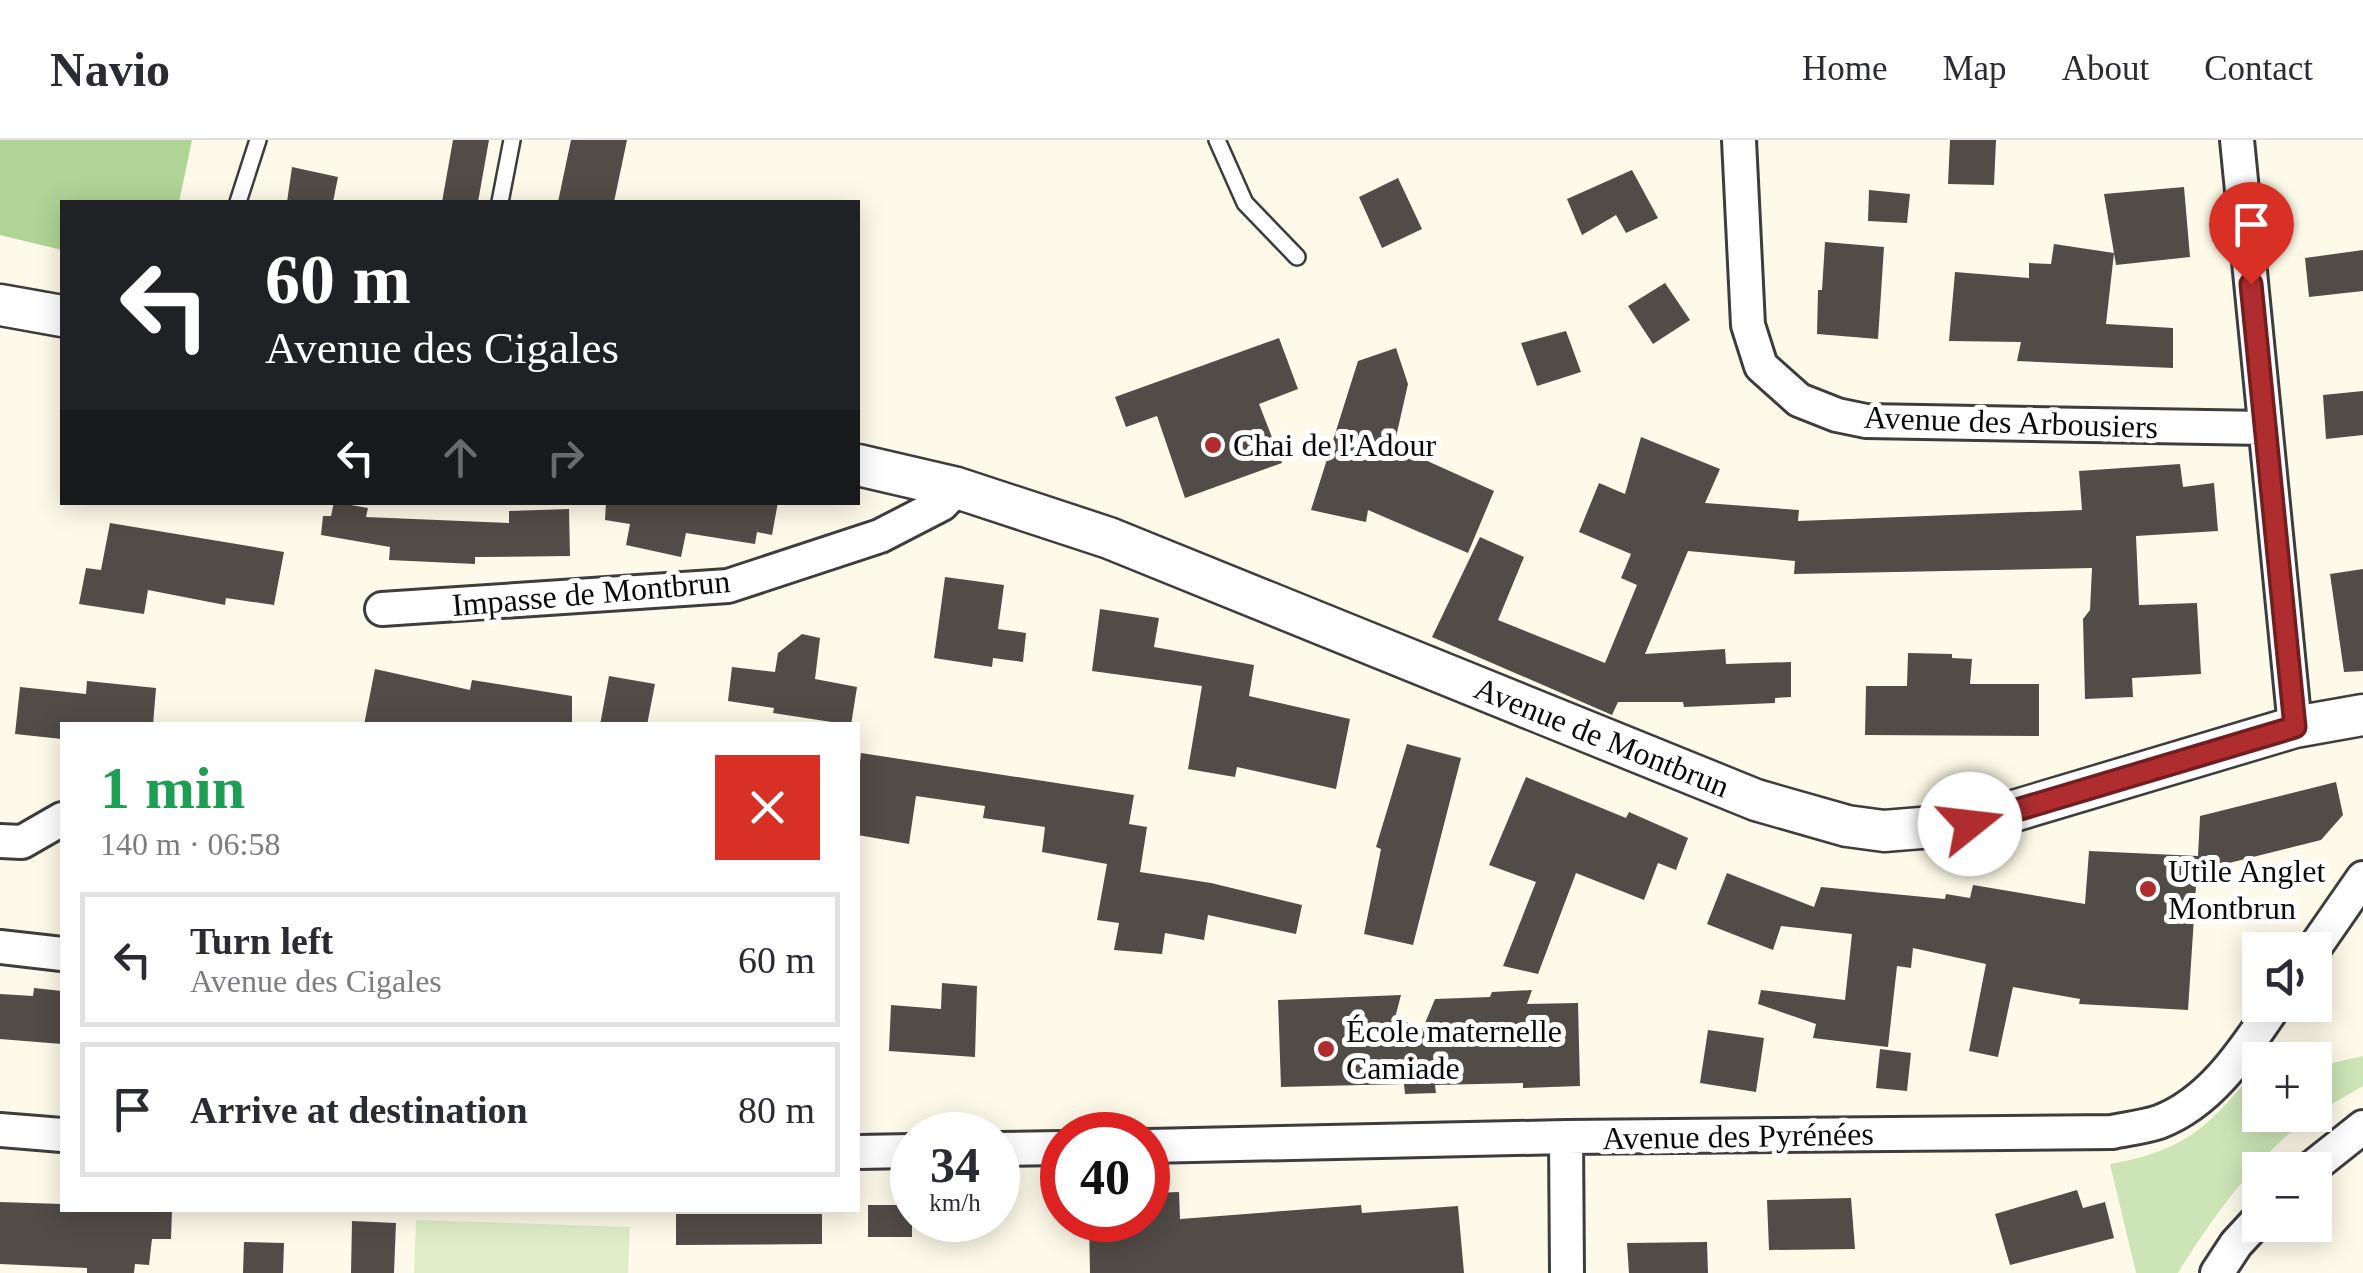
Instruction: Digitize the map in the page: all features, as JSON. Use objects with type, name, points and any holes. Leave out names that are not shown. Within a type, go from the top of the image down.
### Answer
[{"type":"street","name":"Avenue des Arbousiers","points":[[1739,140],[1748,325],[1762,366],[1799,400],[1866,421],[2264,428]]},
{"type":"street","points":[[2237,140],[2295,727]]},
{"type":"street","points":[[0,305],[60,316]]},
{"type":"street","name":"Avenue de Montbrun","points":[[860,465],[957,488],[1109,538],[1756,800],[1848,826],[1884,831],[1970,824],[2295,727],[2363,715]]},
{"type":"street","name":"Impasse de Montbrun","points":[[382,609],[728,586],[880,536],[942,504],[957,488]]},
{"type":"street","points":[[0,841],[22,842],[60,819]]},
{"type":"street","points":[[2326,932],[2363,878]]},
{"type":"street","points":[[0,947],[60,954]]},
{"type":"street","name":"Avenue des Pyrénées","points":[[1170,1146],[2112,1132],[2160,1122],[2202,1097],[2238,1059],[2263,1022]]},
{"type":"street","points":[[2332,1152],[2363,1127]]},
{"type":"street","points":[[0,1130],[60,1135]]},
{"type":"street","points":[[1566,1137],[1567,1273]]},
{"type":"street","points":[[860,1152],[890,1151]]},
{"type":"street","points":[[2217,1273],[2242,1238]]},
{"type":"lane","points":[[239,200],[258,140]]},
{"type":"lane","points":[[500,200],[512,140]]},
{"type":"lane","points":[[1217,140],[1245,204],[1297,257]]},
{"type":"green space","points":[[0,140],[192,140],[179,200],[60,200],[60,250],[0,235]]},
{"type":"green space","points":[[2363,1056],[2363,1086],[2332,1104],[2332,1063]]},
{"type":"green space","points":[[2242,1085],[2242,1132],[2292,1132],[2269,1152],[2242,1152],[2242,1183],[2178,1273],[2136,1273],[2110,1164],[2179,1142],[2227,1103]]},
{"type":"green space","points":[[416,1220],[630,1227],[628,1273],[414,1273]]},
{"type":"building","points":[[453,140],[489,140],[478,200],[442,200]]},
{"type":"building","points":[[571,140],[627,140],[614,200],[558,200]]},
{"type":"building","points":[[1950,140],[1996,140],[1994,185],[1948,184]]},
{"type":"building","points":[[292,167],[338,177],[333,200],[287,200]]},
{"type":"building","points":[[1632,170],[1658,218],[1626,233],[1616,215],[1582,235],[1567,199]]},
{"type":"building","points":[[1398,178],[1422,229],[1382,248],[1359,197]]},
{"type":"building","points":[[2184,187],[2190,257],[2116,265],[2104,194]]},
{"type":"building","points":[[1869,190],[1910,194],[1907,223],[1868,221]]},
{"type":"building","points":[[1825,242],[1884,247],[1878,339],[1817,334]]},
{"type":"building","points":[[2054,244],[2114,253],[2106,324],[2173,328],[2173,368],[2017,361],[2021,342],[1949,341],[1955,272],[2029,278],[2029,263],[2051,264]]},
{"type":"building","points":[[2363,250],[2363,291],[2309,297],[2305,258]]},
{"type":"building","points":[[1665,283],[1690,320],[1653,344],[1628,306]]},
{"type":"building","points":[[1566,331],[1581,372],[1537,386],[1521,343]]},
{"type":"building","points":[[1279,338],[1298,389],[1259,404],[1282,463],[1185,498],[1157,416],[1126,427],[1115,397]]},
{"type":"building","points":[[1396,348],[1408,384],[1394,446],[1494,491],[1468,553],[1368,510],[1366,522],[1311,510],[1358,361]]},
{"type":"building","points":[[2363,391],[2363,435],[2326,439],[2323,395]]},
{"type":"building","points":[[1641,437],[1720,469],[1705,503],[1799,510],[1798,521],[2082,510],[2079,471],[2180,464],[2183,487],[2214,483],[2218,531],[2136,536],[2139,605],[2197,603],[2201,674],[2132,678],[2133,697],[2085,699],[2083,619],[2090,610],[2092,568],[1794,574],[1795,561],[1688,551],[1645,654],[1725,649],[1726,664],[1791,662],[1791,697],[1775,698],[1775,703],[1684,707],[1683,702],[1618,702],[1612,715],[1432,637],[1480,537],[1524,557],[1498,620],[1605,663],[1637,585],[1621,578],[1631,554],[1579,532],[1599,483],[1625,494]]},
{"type":"building","points":[[333,505],[351,505],[368,508],[366,517],[509,523],[509,511],[569,509],[570,556],[475,557],[475,564],[389,560],[390,547],[321,535],[323,516],[331,516]]},
{"type":"building","points":[[606,505],[777,505],[772,535],[757,532],[755,544],[686,533],[681,557],[626,545],[630,524],[605,520]]},
{"type":"building","points":[[110,523],[284,552],[274,605],[226,598],[225,605],[148,590],[144,614],[79,604],[86,568],[101,570]]},
{"type":"building","points":[[2363,569],[2363,671],[2344,672],[2330,574]]},
{"type":"building","points":[[945,577],[1004,585],[998,629],[1026,633],[1023,662],[993,658],[992,667],[934,658]]},
{"type":"building","points":[[1100,609],[1159,618],[1154,647],[1254,665],[1249,696],[1350,719],[1336,789],[1237,767],[1235,777],[1188,769],[1202,686],[1092,671]]},
{"type":"building","points":[[802,634],[820,638],[815,679],[857,687],[851,722],[773,713],[774,708],[728,701],[732,667],[775,672],[778,653]]},
{"type":"building","points":[[1908,653],[1952,654],[1952,658],[1972,659],[1970,684],[2039,684],[2039,736],[1865,735],[1866,686],[1907,686]]},
{"type":"building","points":[[375,669],[470,690],[472,680],[572,696],[572,722],[365,722]]},
{"type":"building","points":[[609,676],[655,684],[648,722],[601,722]]},
{"type":"building","points":[[87,681],[156,688],[153,722],[60,722],[60,739],[15,734],[20,687],[86,694]]},
{"type":"building","points":[[1407,744],[1461,758],[1413,945],[1364,934],[1381,849],[1376,847]]},
{"type":"building","points":[[861,753],[1134,795],[1129,824],[1147,827],[1140,872],[1211,883],[1302,905],[1296,934],[1208,915],[1204,940],[1165,933],[1162,954],[1114,950],[1119,923],[1097,920],[1107,864],[1042,852],[1045,827],[983,818],[985,806],[916,796],[909,844],[860,835]]},
{"type":"building","points":[[1526,777],[1626,818],[1629,812],[1688,838],[1676,870],[1658,863],[1644,900],[1576,873],[1538,974],[1503,966],[1536,882],[1489,865]]},
{"type":"building","points":[[2336,782],[2343,815],[2321,840],[2197,871],[2188,1010],[2079,1004],[2080,999],[2013,987],[1998,1057],[1969,1051],[1986,964],[1913,948],[1911,968],[1897,966],[1888,1047],[1813,1038],[1816,1024],[1758,1004],[1761,990],[1845,1000],[1852,934],[1781,926],[1773,950],[1707,924],[1727,873],[1814,907],[1821,887],[1945,899],[1946,894],[1970,898],[1973,885],[2085,904],[2089,851],[2198,856],[2200,816]]},
{"type":"building","points":[[942,983],[977,986],[975,1057],[889,1051],[891,1005],[941,1009]]},
{"type":"building","points":[[34,988],[60,991],[60,1044],[0,1039],[0,994],[33,996]]},
{"type":"building","points":[[1532,990],[1527,1004],[1578,1003],[1580,1086],[1435,1085],[1436,1093],[1405,1094],[1404,1084],[1281,1087],[1278,1000],[1401,995],[1395,1018],[1423,1028],[1435,999],[1490,997],[1492,992]]},
{"type":"building","points":[[1708,1030],[1764,1038],[1756,1092],[1700,1083]]},
{"type":"building","points":[[1880,1049],[1911,1053],[1907,1091],[1876,1088]]},
{"type":"building","points":[[2077,1190],[2083,1208],[2105,1202],[2114,1238],[2010,1265],[1995,1214]]},
{"type":"building","points":[[1170,1192],[1179,1192],[1180,1219],[1361,1205],[1362,1213],[1458,1206],[1464,1273],[1090,1273],[1089,1242],[1170,1242]]},
{"type":"building","points":[[1851,1198],[1855,1249],[1769,1250],[1767,1200]]},
{"type":"building","points":[[0,1202],[60,1204],[60,1212],[172,1212],[171,1239],[152,1239],[149,1265],[135,1264],[134,1273],[87,1273],[87,1268],[0,1264]]},
{"type":"building","points":[[868,1205],[890,1205],[890,1237],[868,1237]]},
{"type":"building","points":[[676,1214],[822,1214],[822,1244],[676,1245]]},
{"type":"building","points":[[352,1221],[396,1223],[394,1273],[351,1273]]},
{"type":"building","points":[[244,1242],[284,1243],[283,1273],[243,1273]]},
{"type":"building","points":[[1707,1242],[1708,1273],[1629,1273],[1627,1243]]},
{"type":"place","name":"Chai de l'Adour","points":[[1213,445]]},
{"type":"place","name":"Utile Anglet Montbrun","points":[[2148,889]]},
{"type":"place","name":"École maternelle Camiade","points":[[1326,1049]]},
{"type":"route","points":[[1970,824],[2295,727],[2251,284]]}]
